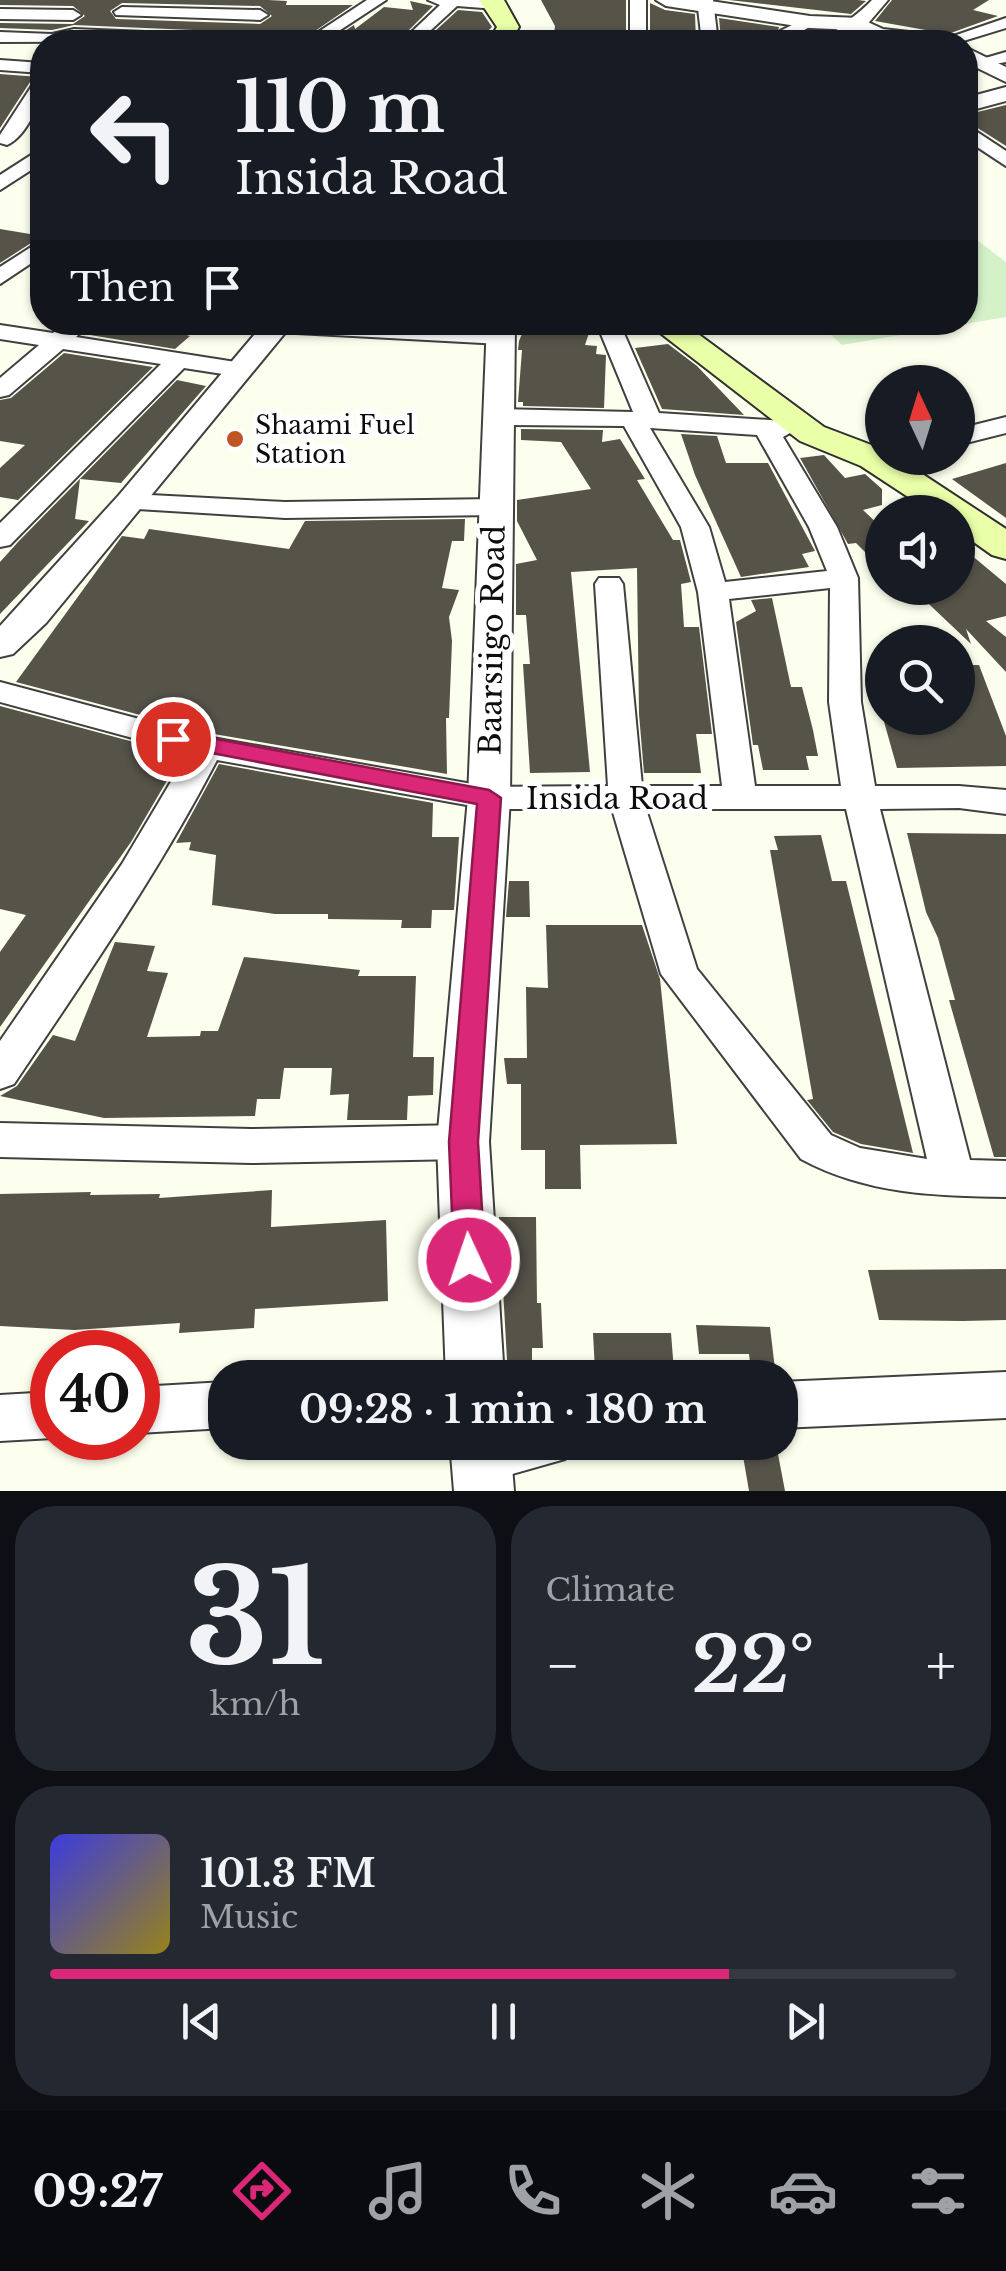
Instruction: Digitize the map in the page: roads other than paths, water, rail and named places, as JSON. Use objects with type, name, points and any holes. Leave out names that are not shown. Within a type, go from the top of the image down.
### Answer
[{"type":"main road","points":[[493,1],[502,30]]},
{"type":"main road","points":[[678,335],[812,434],[865,452]]},
{"type":"main road","points":[[904,475],[931,495]]},
{"type":"main road","points":[[975,526],[1006,547]]},
{"type":"street","points":[[330,30],[378,0]]},
{"type":"street","points":[[638,0],[638,30]]},
{"type":"street","points":[[666,0],[704,2],[810,22],[859,24],[870,30]]},
{"type":"street","points":[[848,30],[859,24],[880,0]]},
{"type":"street","points":[[420,30],[443,2],[493,1]]},
{"type":"street","points":[[704,2],[708,30]]},
{"type":"street","points":[[0,14],[100,7],[260,8]]},
{"type":"street","points":[[68,30],[100,7]]},
{"type":"street","points":[[246,30],[260,8]]},
{"type":"street","points":[[794,30],[810,22]]},
{"type":"street","points":[[978,32],[1006,23]]},
{"type":"street","points":[[0,37],[30,38]]},
{"type":"street","points":[[978,57],[1006,57]]},
{"type":"street","points":[[978,59],[1006,76]]},
{"type":"street","points":[[0,66],[30,68]]},
{"type":"street","points":[[978,102],[1006,94]]},
{"type":"street","points":[[30,100],[4,139],[30,143]]},
{"type":"street","points":[[0,105],[27,108]]},
{"type":"street","points":[[978,140],[1006,160]]},
{"type":"street","points":[[0,184],[30,163]]},
{"type":"street","points":[[0,278],[30,255]]},
{"type":"street","points":[[0,332],[176,363],[242,370]]},
{"type":"street","points":[[0,390],[66,335]]},
{"type":"street","points":[[0,646],[131,502],[270,335]]},
{"type":"street","name":"Baarsiigo Road","points":[[474,1360],[464,1142],[489,798],[501,335]]},
{"type":"street","points":[[612,335],[641,420],[695,527],[712,592],[740,798]]},
{"type":"street","points":[[0,539],[176,363]]},
{"type":"street","points":[[499,417],[765,426],[812,434]]},
{"type":"street","points":[[975,433],[1006,425]]},
{"type":"street","points":[[765,426],[823,527],[844,578],[845,702],[860,798],[952,1178]]},
{"type":"street","points":[[131,502],[286,510],[495,507]]},
{"type":"street","points":[[712,592],[844,578]]},
{"type":"street","points":[[609,584],[626,798],[680,974],[816,1148],[834,1159],[863,1168],[1006,1180]]},
{"type":"street","name":"Insida Road","points":[[0,692],[207,748],[489,798],[959,797],[1006,802]]},
{"type":"street","points":[[0,1072],[134,879],[172,817],[207,748]]},
{"type":"street","points":[[0,1140],[251,1146],[464,1142]]},
{"type":"street","points":[[798,1404],[1006,1396]]},
{"type":"street","points":[[160,1409],[208,1406]]},
{"type":"street","points":[[0,1418],[30,1416]]},
{"type":"place","name":"Shaami Fuel Station","points":[[235,439]]}]
